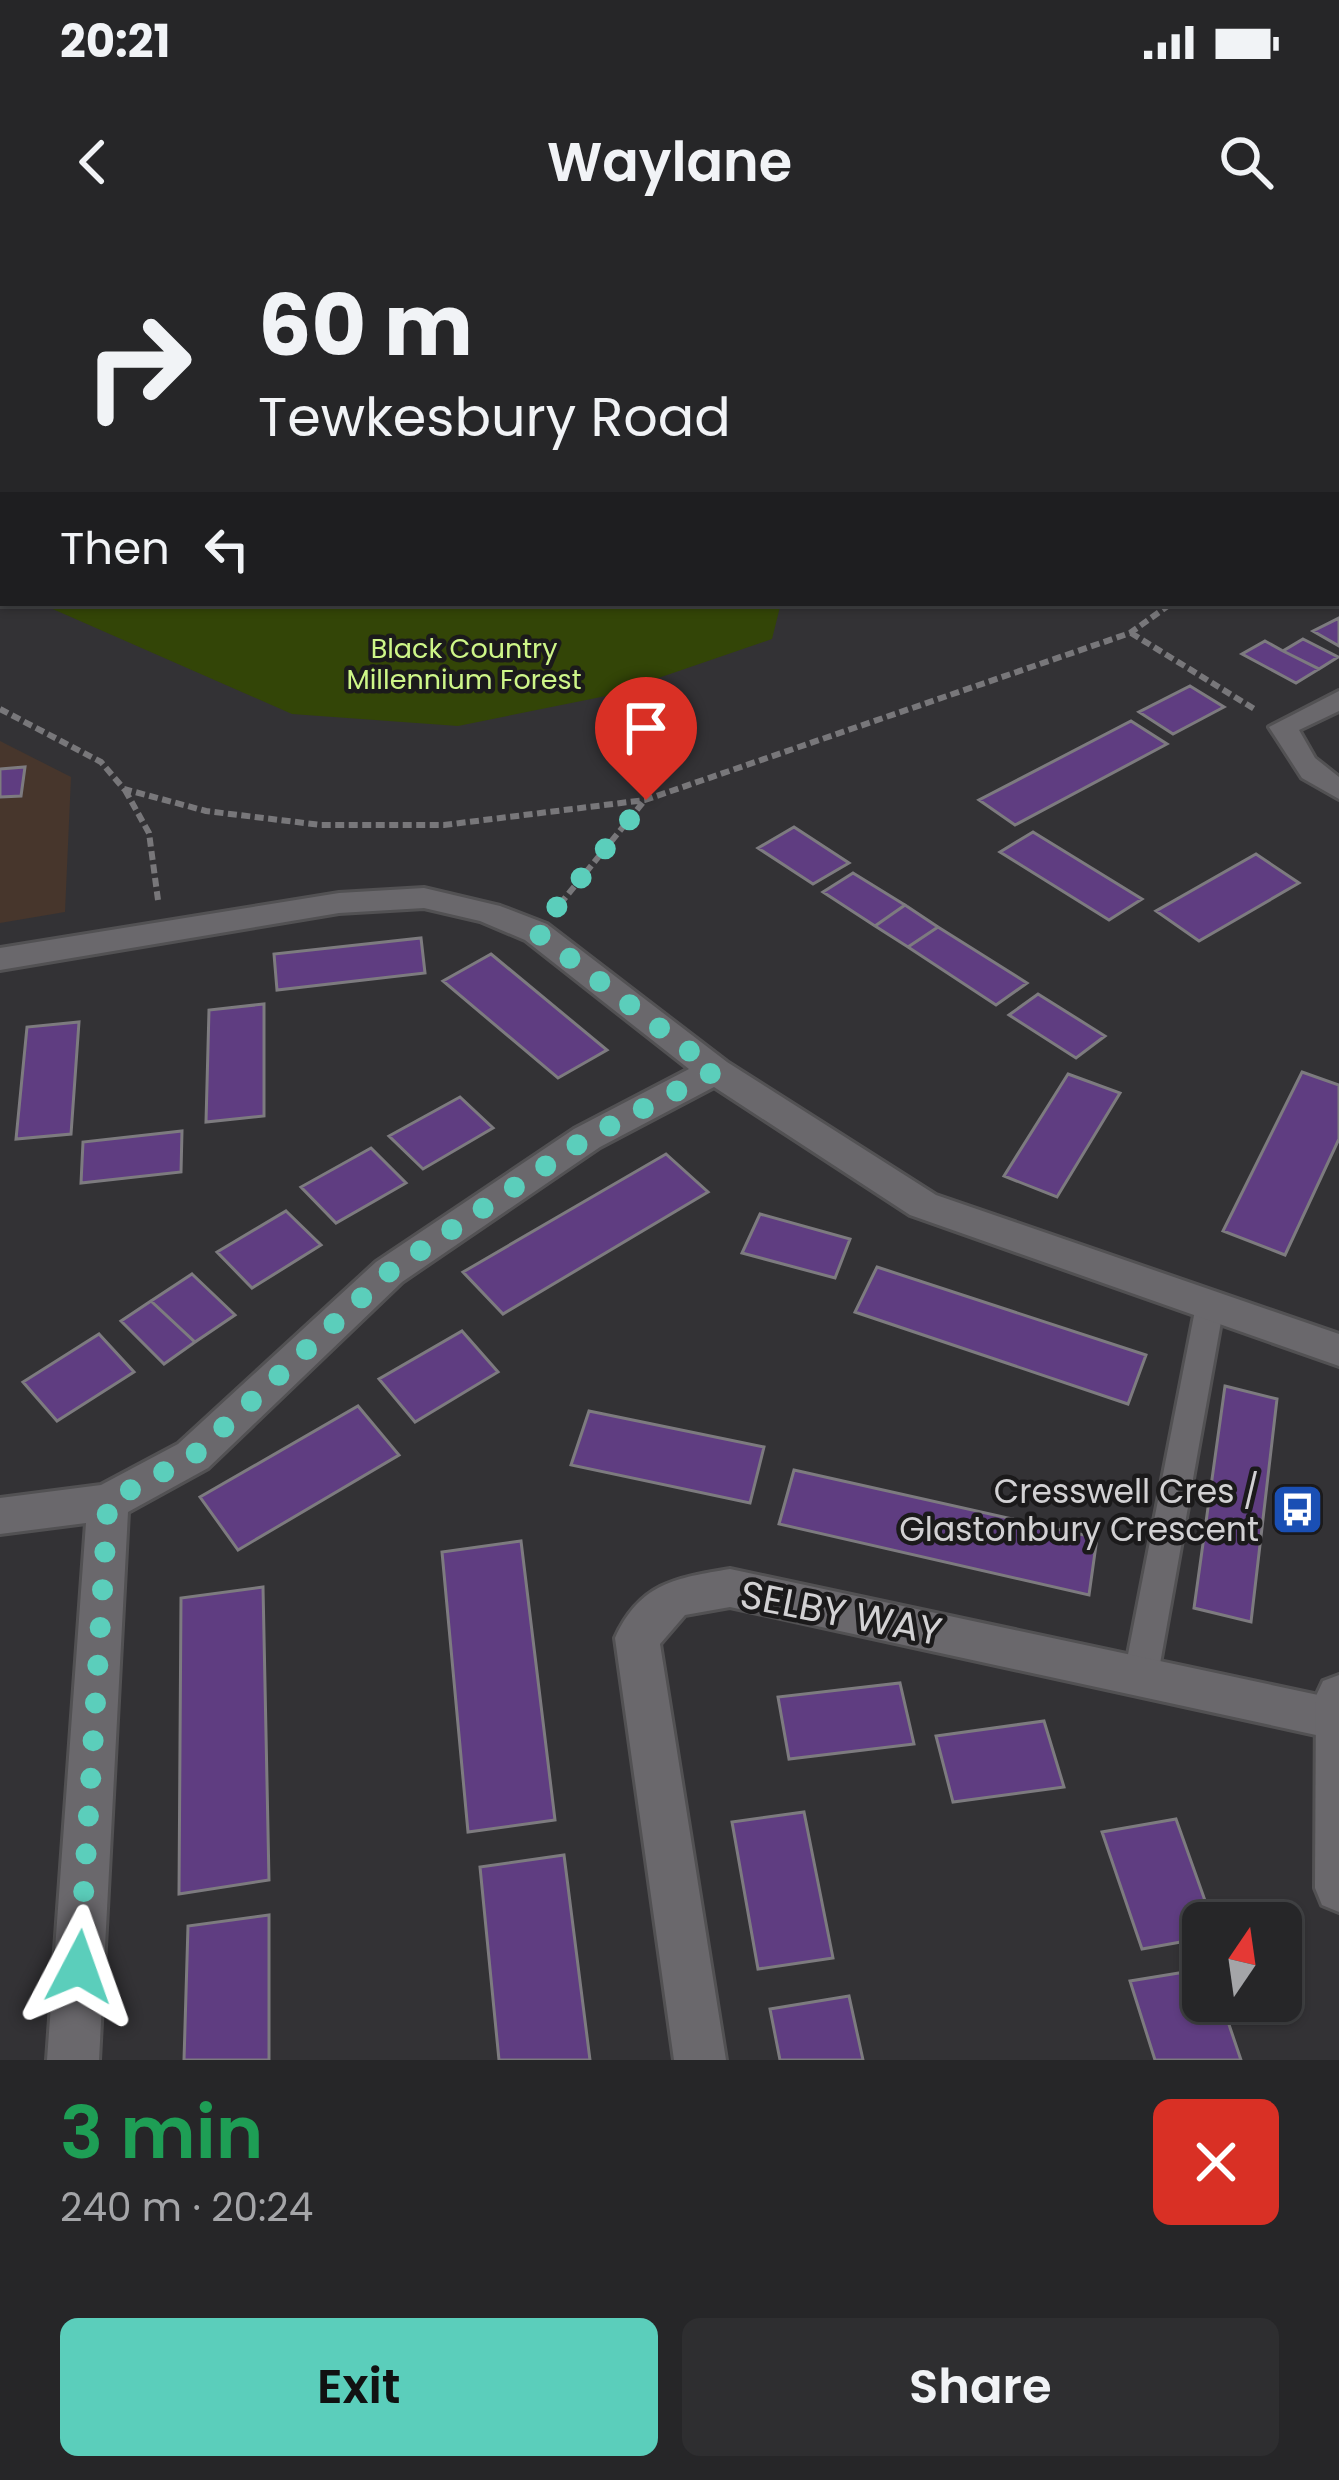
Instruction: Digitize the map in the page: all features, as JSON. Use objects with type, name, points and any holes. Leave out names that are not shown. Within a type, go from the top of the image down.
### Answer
[{"type":"street","points":[[1339,700],[1282,727],[1293,751],[1316,777],[1339,790]]},
{"type":"street","points":[[0,958],[339,903],[424,898],[489,913],[536,932],[715,1071],[923,1205],[1339,1350]]},
{"type":"street","points":[[0,1516],[108,1502],[193,1456],[389,1272],[587,1138],[715,1071]]},
{"type":"street","points":[[73,2060],[108,1502]]},
{"type":"street","name":"SELBY WAY","points":[[700,2060],[637,1638],[673,1598],[730,1588],[1141,1675],[1338,1708]]},
{"type":"street","points":[[1338,1708],[1339,1888]]},
{"type":"lane","points":[[1141,1675],[1210,1306]]},
{"type":"path","points":[[124,789],[206,812],[321,825],[445,825],[646,800],[1130,633],[1168,606]]},
{"type":"path","points":[[1130,633],[1282,727]]},
{"type":"path","points":[[0,709],[101,762],[124,789],[148,833],[162,931]]},
{"type":"path","points":[[536,932],[646,800]]},
{"type":"shaded area","points":[[0,741],[71,777],[65,912],[0,923]]},
{"type":"green space","name":"Black Country Millennium Forest","points":[[46,606],[780,606],[772,639],[606,696],[458,726],[292,714]]},
{"type":"building","points":[[1339,618],[1339,646],[1313,631]]},
{"type":"building","points":[[1303,639],[1338,657],[1319,669],[1283,651]]},
{"type":"building","points":[[1265,641],[1319,669],[1296,683],[1242,654]]},
{"type":"building","points":[[1190,686],[1224,707],[1173,734],[1139,712]]},
{"type":"building","points":[[1131,721],[1167,744],[1015,825],[979,800]]},
{"type":"building","points":[[25,767],[21,796],[0,797],[0,769]]},
{"type":"building","points":[[794,827],[849,863],[813,884],[758,848]]},
{"type":"building","points":[[1033,832],[1142,899],[1109,920],[1000,852]]},
{"type":"building","points":[[1256,854],[1299,883],[1199,941],[1156,911]]},
{"type":"building","points":[[853,873],[905,905],[875,926],[823,892]]},
{"type":"building","points":[[905,905],[938,927],[908,947],[875,926]]},
{"type":"building","points":[[938,927],[1027,983],[996,1005],[908,947]]},
{"type":"building","points":[[421,938],[425,973],[277,990],[274,954]]},
{"type":"building","points":[[491,954],[607,1050],[558,1078],[443,981]]},
{"type":"building","points":[[1038,994],[1105,1036],[1076,1058],[1009,1015]]},
{"type":"building","points":[[264,1004],[264,1116],[206,1122],[209,1010]]},
{"type":"building","points":[[79,1022],[71,1134],[16,1139],[27,1027]]},
{"type":"building","points":[[1302,1072],[1339,1085],[1339,1139],[1285,1255],[1223,1231]]},
{"type":"building","points":[[1068,1074],[1120,1093],[1057,1197],[1004,1176]]},
{"type":"building","points":[[460,1097],[493,1128],[423,1169],[389,1136]]},
{"type":"building","points":[[182,1131],[181,1172],[81,1183],[83,1142]]},
{"type":"building","points":[[371,1148],[406,1183],[336,1223],[301,1187]]},
{"type":"building","points":[[666,1154],[708,1192],[503,1314],[463,1272]]},
{"type":"building","points":[[286,1211],[321,1245],[252,1288],[217,1252]]},
{"type":"building","points":[[760,1214],[850,1239],[835,1278],[742,1253]]},
{"type":"building","points":[[877,1267],[1146,1355],[1128,1404],[855,1312]]},
{"type":"building","points":[[192,1274],[235,1315],[195,1342],[151,1301]]},
{"type":"building","points":[[151,1301],[195,1342],[164,1364],[121,1321]]},
{"type":"building","points":[[462,1331],[498,1372],[415,1422],[379,1379]]},
{"type":"building","points":[[99,1334],[134,1372],[57,1421],[23,1382]]},
{"type":"building","points":[[1225,1386],[1277,1399],[1251,1622],[1194,1608]]},
{"type":"building","points":[[358,1406],[399,1455],[238,1550],[200,1497]]},
{"type":"building","points":[[589,1411],[764,1447],[750,1503],[571,1465]]},
{"type":"building","points":[[794,1470],[1097,1538],[1089,1595],[779,1524]]},
{"type":"building","points":[[521,1541],[555,1820],[468,1832],[442,1552]]},
{"type":"building","points":[[263,1587],[269,1880],[179,1894],[181,1598]]},
{"type":"building","points":[[900,1683],[914,1744],[789,1759],[778,1697]]},
{"type":"building","points":[[1044,1721],[1064,1787],[953,1802],[936,1736]]},
{"type":"building","points":[[804,1812],[833,1958],[758,1969],[732,1822]]},
{"type":"building","points":[[1176,1819],[1206,1902],[1182,1902],[1182,1942],[1142,1949],[1102,1832]]},
{"type":"building","points":[[564,1855],[590,2060],[499,2060],[480,1867]]},
{"type":"building","points":[[269,1915],[269,2060],[184,2060],[188,1926]]},
{"type":"building","points":[[1182,1972],[1182,2022],[1228,2022],[1241,2060],[1155,2060],[1130,1981]]},
{"type":"building","points":[[849,1996],[863,2060],[780,2060],[770,2009]]},
{"type":"place","name":"Cresswell Cres / Glastonbury Crescent","points":[[1298,1510]]},
{"type":"route","points":[[79,1967],[108,1502],[193,1456],[389,1272],[587,1138],[715,1071],[536,932],[646,800]]}]
